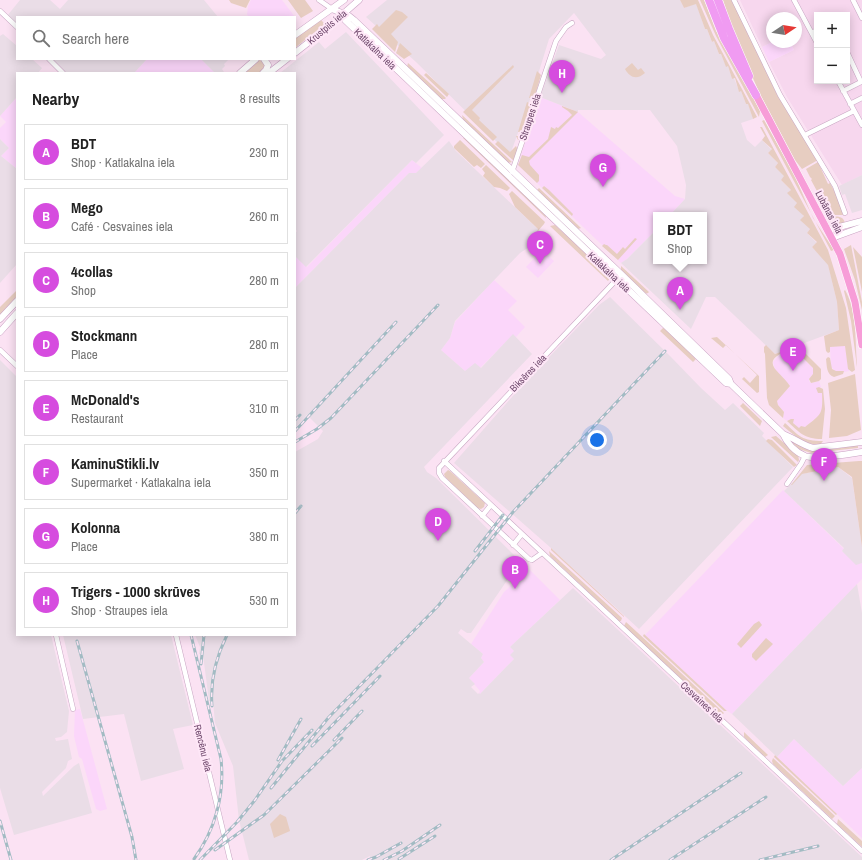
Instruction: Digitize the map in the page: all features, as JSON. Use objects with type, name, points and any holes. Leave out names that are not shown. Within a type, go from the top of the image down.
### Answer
[{"type":"highway","name":"Lubānas iela","points":[[713,1],[723,15],[756,95]]},
{"type":"highway","name":"Lubānas iela","points":[[713,1],[724,38],[736,62],[756,95]]},
{"type":"main road","name":"Lubānas iela","points":[[756,95],[840,254],[855,302],[862,345]]},
{"type":"street","points":[[319,0],[342,14]]},
{"type":"street","name":"Krustpils iela","points":[[296,34],[344,0]]},
{"type":"street","name":"Krustpils iela","points":[[296,52],[359,0]]},
{"type":"street","name":"Lubānas iela","points":[[734,0],[780,95],[835,186],[845,213]]},
{"type":"street","points":[[794,0],[814,37]]},
{"type":"street","points":[[853,0],[862,18]]},
{"type":"street","points":[[0,11],[16,27]]},
{"type":"street","name":"Katlakalna iela","points":[[342,14],[345,20],[619,277]]},
{"type":"street","name":"Straupes iela","points":[[512,172],[556,41],[566,27],[572,23]]},
{"type":"street","points":[[844,91],[861,82],[850,58]]},
{"type":"street","points":[[50,60],[62,72]]},
{"type":"street","points":[[241,72],[255,60]]},
{"type":"street","points":[[264,72],[268,66],[265,60]]},
{"type":"street","points":[[270,72],[286,60]]},
{"type":"street","points":[[840,84],[862,125]]},
{"type":"street","points":[[850,104],[862,98]]},
{"type":"street","points":[[805,135],[854,111]]},
{"type":"street","name":"Katlakalna iela","points":[[482,147],[512,172],[726,383],[731,384],[783,434],[787,442],[805,456]]},
{"type":"street","points":[[828,230],[862,221]]},
{"type":"street","points":[[832,238],[862,227]]},
{"type":"street","name":"Biksēres iela","points":[[482,516],[442,478],[439,473],[439,468],[619,277]]},
{"type":"street","points":[[0,319],[16,302]]},
{"type":"street","points":[[0,332],[16,314]]},
{"type":"street","points":[[0,350],[16,365]]},
{"type":"street","name":"Katlakalna iela","points":[[783,434],[813,448],[862,442]]},
{"type":"street","points":[[787,484],[805,456],[862,452]]},
{"type":"street","name":"Cesvaines iela","points":[[444,461],[862,851]]},
{"type":"street","points":[[491,505],[482,516],[513,545],[532,560],[542,553]]},
{"type":"street","points":[[513,545],[522,534]]},
{"type":"street","points":[[56,636],[73,709]]},
{"type":"street","name":"Rencēnu iela","points":[[176,636],[230,860]]},
{"type":"shaded area","points":[[20,0],[50,0],[60,9],[68,0],[204,0],[217,16],[16,16],[16,24],[7,16]]},
{"type":"shaded area","points":[[229,0],[250,0],[246,8],[231,3]]},
{"type":"shaded area","points":[[251,0],[282,0],[294,16],[248,16],[247,15],[248,6]]},
{"type":"shaded area","points":[[288,0],[305,0],[313,11],[301,18]]},
{"type":"shaded area","points":[[387,0],[680,0],[684,8],[696,3],[705,29],[707,29],[712,42],[714,41],[726,66],[728,66],[732,79],[734,78],[746,104],[748,103],[753,119],[741,123],[747,140],[755,147],[762,140],[772,150],[768,153],[778,163],[775,167],[785,176],[781,180],[791,190],[788,193],[797,203],[810,229],[807,233],[817,243],[812,247],[828,264],[837,302],[839,330],[775,354],[715,297],[706,297],[691,329],[621,263],[653,233],[653,264],[707,264],[707,212],[673,212],[685,199],[686,185],[677,146],[650,110],[578,110],[578,112],[540,97],[559,45],[601,59],[606,55],[574,13],[549,39],[532,94],[510,155],[416,62],[366,17]]},
{"type":"shaded area","points":[[680,0],[698,0],[713,35],[757,117],[753,119],[748,104],[746,104],[741,91],[739,92],[735,78],[732,79],[728,66],[726,67],[714,41],[712,42],[707,29],[705,29],[696,4],[684,8]]},
{"type":"shaded area","points":[[700,0],[704,0],[716,31],[760,111],[759,117],[716,36]]},
{"type":"shaded area","points":[[723,0],[732,0],[778,96],[818,160],[802,169],[795,160],[759,92],[734,34]]},
{"type":"shaded area","points":[[740,0],[862,0],[862,175],[842,185],[787,97],[769,62],[794,50],[793,48],[802,48],[802,12],[766,12],[766,45],[762,47]]},
{"type":"shaded area","points":[[396,10],[402,12],[408,17],[391,34],[398,42],[395,52],[372,29],[377,24],[379,27]]},
{"type":"shaded area","points":[[321,20],[325,24],[296,47],[296,37]]},
{"type":"shaded area","points":[[346,32],[444,135],[416,163],[412,160],[306,267],[296,257],[296,72],[281,72],[319,42],[325,49]]},
{"type":"shaded area","points":[[3,34],[16,45],[16,60],[33,60],[42,68],[39,72],[16,72],[16,98],[0,116],[0,36]]},
{"type":"shaded area","points":[[400,43],[412,54],[404,59],[396,53]]},
{"type":"shaded area","points":[[766,45],[766,48],[793,48],[794,50],[769,62],[762,47]]},
{"type":"shaded area","points":[[54,60],[146,60],[135,72],[66,72]]},
{"type":"shaded area","points":[[146,60],[202,60],[214,72],[135,72]]},
{"type":"shaded area","points":[[202,60],[228,60],[222,69],[224,72],[214,72]]},
{"type":"shaded area","points":[[257,61],[262,61],[265,66],[262,72],[244,72]]},
{"type":"shaded area","points":[[408,63],[446,98],[441,99],[407,67]]},
{"type":"shaded area","points":[[632,63],[638,70],[641,68],[645,73],[639,77],[631,76],[625,69]]},
{"type":"shaded area","points":[[513,65],[514,67],[472,110],[480,118],[479,120],[497,137],[493,141],[463,112]]},
{"type":"shaded area","points":[[537,71],[541,75],[535,96],[529,98]]},
{"type":"shaded area","points":[[426,73],[449,94],[447,97],[424,75]]},
{"type":"shaded area","points":[[540,97],[578,112],[675,196],[685,199],[673,212],[653,212],[653,233],[621,263],[518,165]]},
{"type":"shaded area","points":[[16,98],[16,168],[1,156],[9,148],[0,139],[0,128],[6,122],[0,116]]},
{"type":"shaded area","points":[[527,102],[531,106],[521,140],[518,140],[516,136],[518,136],[520,132],[518,132]]},
{"type":"shaded area","points":[[562,106],[578,112],[529,161],[530,165],[539,175],[539,181],[537,183],[518,165],[522,155],[529,157],[548,139],[551,127],[555,129],[556,127],[558,128],[572,115]]},
{"type":"shaded area","points":[[462,115],[512,162],[508,163],[463,120]]},
{"type":"shaded area","points":[[764,120],[794,174],[811,213],[762,121]]},
{"type":"shaded area","points":[[760,127],[762,127],[828,250],[846,308],[855,370],[852,372],[848,369],[845,346],[830,347],[830,352],[828,353],[826,351],[824,336],[839,330],[837,302],[828,265],[812,247],[817,242],[807,233],[810,229],[800,220],[804,216],[794,207],[797,203],[787,193],[791,190],[781,180],[784,176],[775,167],[778,163],[768,153],[772,149],[762,140],[765,136]]},
{"type":"shaded area","points":[[463,138],[466,138],[545,213],[546,218]]},
{"type":"shaded area","points":[[0,139],[9,148],[1,156],[16,168],[16,265],[0,283]]},
{"type":"shaded area","points":[[460,140],[485,164],[481,168],[477,165],[474,167],[454,148]]},
{"type":"shaded area","points":[[449,141],[456,151],[541,232],[535,243],[520,253],[455,321],[450,338],[441,350],[465,371],[475,363],[481,368],[513,334],[532,354],[424,467],[427,472],[436,478],[515,556],[503,569],[508,576],[508,579],[471,633],[467,633],[461,629],[458,633],[483,654],[481,658],[484,662],[469,678],[475,684],[471,687],[478,694],[480,694],[514,659],[510,655],[514,651],[510,647],[573,588],[862,857],[862,860],[371,860],[370,856],[362,860],[249,860],[239,820],[233,766],[215,723],[213,701],[209,701],[203,655],[199,654],[200,647],[195,636],[296,636],[296,451],[318,439],[323,431],[307,415],[296,427],[296,287],[409,173],[416,173]]},
{"type":"shaded area","points":[[498,141],[510,152],[516,146],[518,150],[514,161],[495,144]]},
{"type":"shaded area","points":[[412,160],[422,168],[416,173],[409,173],[296,287],[296,257],[307,267]]},
{"type":"shaded area","points":[[818,162],[828,184],[830,183],[840,202],[843,215],[828,215],[823,207],[811,180],[812,179],[806,169]]},
{"type":"shaded area","points":[[486,165],[510,188],[507,191],[494,187],[483,176],[485,173],[482,169]]},
{"type":"shaded area","points":[[862,175],[862,210],[852,213],[845,194],[842,195],[839,186]]},
{"type":"shaded area","points":[[544,186],[573,214],[572,216],[542,188]]},
{"type":"shaded area","points":[[539,188],[581,228],[578,229],[537,190]]},
{"type":"shaded area","points":[[512,191],[545,222],[537,232],[538,229],[515,207],[509,194]]},
{"type":"shaded area","points":[[826,217],[840,217],[845,223],[834,224]]},
{"type":"shaded area","points":[[816,222],[834,250],[831,251]]},
{"type":"shaded area","points":[[555,225],[609,275],[610,278],[608,281],[550,226]]},
{"type":"shaded area","points":[[635,238],[637,239],[618,260],[602,246],[604,244],[607,245],[617,254],[623,247],[625,249]]},
{"type":"shaded area","points":[[851,245],[862,302],[862,310],[855,280],[844,249]]},
{"type":"shaded area","points":[[853,247],[862,257],[862,292]]},
{"type":"shaded area","points":[[542,250],[554,261],[538,278],[526,267]]},
{"type":"shaded area","points":[[621,266],[649,292],[645,294],[621,271]]},
{"type":"shaded area","points":[[494,280],[517,301],[508,310],[525,327],[516,337],[513,335],[480,368],[465,371],[441,350],[450,338],[455,322]]},
{"type":"shaded area","points":[[845,290],[854,316],[857,367],[851,321]]},
{"type":"shaded area","points":[[16,291],[16,297],[0,315],[0,307]]},
{"type":"shaded area","points":[[610,297],[725,410],[733,403],[764,433],[762,436],[793,467],[639,629],[551,548],[454,463],[527,380],[599,305]]},
{"type":"shaded area","points":[[663,328],[666,329],[696,359],[693,362],[660,331]]},
{"type":"shaded area","points":[[717,337],[726,345],[723,348],[711,338]]},
{"type":"shaded area","points":[[766,345],[775,354],[800,345],[800,348],[821,369],[821,379],[811,383],[809,379],[813,374],[813,368],[796,351],[793,353],[788,350],[774,359],[774,367],[790,386],[777,401],[778,405],[784,412],[783,418],[769,405],[767,398],[764,352],[764,347]]},
{"type":"shaded area","points":[[845,345],[849,371],[835,371],[831,367],[830,347]]},
{"type":"shaded area","points":[[788,350],[793,353],[796,351],[813,368],[813,374],[809,381],[811,383],[819,381],[821,387],[819,387],[822,393],[823,409],[820,415],[805,427],[799,429],[793,423],[783,418],[784,412],[778,405],[777,401],[790,386],[775,370],[773,362],[781,353]]},
{"type":"shaded area","points":[[735,354],[759,376],[759,392],[757,393],[742,379],[744,377],[750,383],[757,375]]},
{"type":"shaded area","points":[[828,357],[830,358],[832,369],[836,371],[844,371],[843,374],[834,377],[831,376],[827,370],[826,359]]},
{"type":"shaded area","points":[[0,360],[16,376],[16,636],[51,636],[69,711],[67,732],[61,737],[55,738],[56,741],[68,739],[72,759],[68,761],[66,768],[42,792],[43,796],[79,763],[92,813],[14,835],[0,788]]},
{"type":"shaded area","points":[[855,374],[861,430],[847,436],[829,438],[831,410],[828,383]]},
{"type":"shaded area","points":[[819,387],[823,389],[825,409],[822,439],[816,439],[799,432],[787,421],[794,419],[793,423],[799,428],[801,426],[805,427],[818,416],[822,406],[822,393],[818,393],[816,388]]},
{"type":"shaded area","points":[[743,403],[762,421],[760,426],[740,406]]},
{"type":"shaded area","points":[[785,423],[805,439],[823,441],[820,445],[814,445],[804,441],[783,426]]},
{"type":"shaded area","points":[[776,436],[798,455],[798,462],[771,437]]},
{"type":"shaded area","points":[[768,439],[772,440],[797,465],[794,467],[766,441]]},
{"type":"shaded area","points":[[791,439],[807,449],[813,450],[826,450],[858,445],[858,448],[811,453],[799,449],[790,441]]},
{"type":"shaded area","points":[[862,461],[862,547],[852,477],[838,467],[802,474],[791,485],[807,465]]},
{"type":"shaded area","points":[[838,467],[852,478],[862,547],[862,563],[856,565],[842,551],[844,548],[784,491],[801,474]]},
{"type":"shaded area","points":[[448,470],[485,503],[484,507],[481,509],[477,508],[445,477],[444,474]]},
{"type":"shaded area","points":[[783,490],[844,549],[842,551],[856,564],[862,563],[862,579],[732,714],[645,635]]},
{"type":"shaded area","points":[[551,548],[624,616],[624,617],[551,550]]},
{"type":"shaded area","points":[[549,551],[622,618],[621,621],[619,621],[550,556]]},
{"type":"shaded area","points":[[529,569],[560,600],[510,647],[514,651],[514,659],[480,694],[480,691],[469,678],[484,662],[481,658],[483,654],[471,644],[504,592]]},
{"type":"shaded area","points":[[857,584],[862,613],[862,768],[843,786],[794,739],[777,757],[732,714]]},
{"type":"shaded area","points":[[759,621],[762,625],[741,648],[737,644],[754,624]]},
{"type":"shaded area","points":[[626,622],[724,713],[718,713],[624,626]]},
{"type":"shaded area","points":[[644,634],[727,711],[724,711],[643,636]]},
{"type":"shaded area","points":[[63,636],[171,636],[193,725],[173,729],[184,769],[141,781],[124,714],[83,719]]},
{"type":"shaded area","points":[[766,638],[773,644],[756,661],[752,657],[752,654]]},
{"type":"shaded area","points":[[80,709],[107,809],[100,811],[96,809],[82,759],[79,757],[74,736],[75,710]]},
{"type":"shaded area","points":[[744,732],[768,755],[765,757],[744,737]]},
{"type":"shaded area","points":[[794,739],[843,786],[862,768],[862,838],[777,757]]},
{"type":"shaded area","points":[[775,755],[837,814],[836,815],[774,757]]},
{"type":"shaded area","points":[[773,758],[835,816],[832,819],[773,764]]},
{"type":"shaded area","points":[[280,814],[286,817],[290,831],[274,838],[270,824]]},
{"type":"shaded area","points":[[838,819],[862,841],[862,847],[837,824]]},
{"type":"railway","points":[[296,441],[317,429],[331,418],[438,305]]},
{"type":"railway","points":[[296,430],[396,322]]},
{"type":"railway","points":[[271,788],[329,717],[438,606],[513,512],[665,351]]},
{"type":"railway","points":[[296,419],[300,415]]},
{"type":"railway","points":[[296,512],[301,506]]},
{"type":"railway","points":[[475,551],[503,515]]},
{"type":"railway","points":[[191,636],[221,759],[222,772],[220,799],[217,812],[208,836],[194,859]]},
{"type":"railway","points":[[201,664],[204,636]]},
{"type":"railway","points":[[212,706],[213,678],[220,652],[227,636]]},
{"type":"railway","points":[[77,641],[132,837],[136,860]]},
{"type":"railway","points":[[312,746],[380,676]]},
{"type":"railway","points":[[334,740],[362,711]]},
{"type":"railway","points":[[278,760],[301,719]]},
{"type":"railway","points":[[237,822],[255,800],[282,761],[312,730]]},
{"type":"railway","points":[[215,850],[264,815],[342,738]]},
{"type":"railway","points":[[611,860],[741,773]]},
{"type":"railway","points":[[670,860],[766,797]]},
{"type":"railway","points":[[200,860],[240,819]]},
{"type":"railway","points":[[0,821],[11,860]]},
{"type":"railway","points":[[384,860],[402,851],[440,825]]},
{"type":"railway","points":[[399,859],[435,836]]},
{"type":"railway","points":[[368,860],[401,843]]},
{"type":"railway","points":[[760,860],[818,846]]},
{"type":"place","name":"Trigers - 1000 skrūves","points":[[562,93]]},
{"type":"place","name":"Kolonna","points":[[603,187]]},
{"type":"place","name":"4collas","points":[[540,264]]},
{"type":"place","name":"BDT","points":[[680,310]]},
{"type":"place","name":"McDonald's","points":[[793,371]]},
{"type":"place","name":"KaminuStikli.lv","points":[[824,481]]},
{"type":"place","name":"Stockmann","points":[[438,541]]},
{"type":"place","name":"Mego","points":[[515,589]]}]
